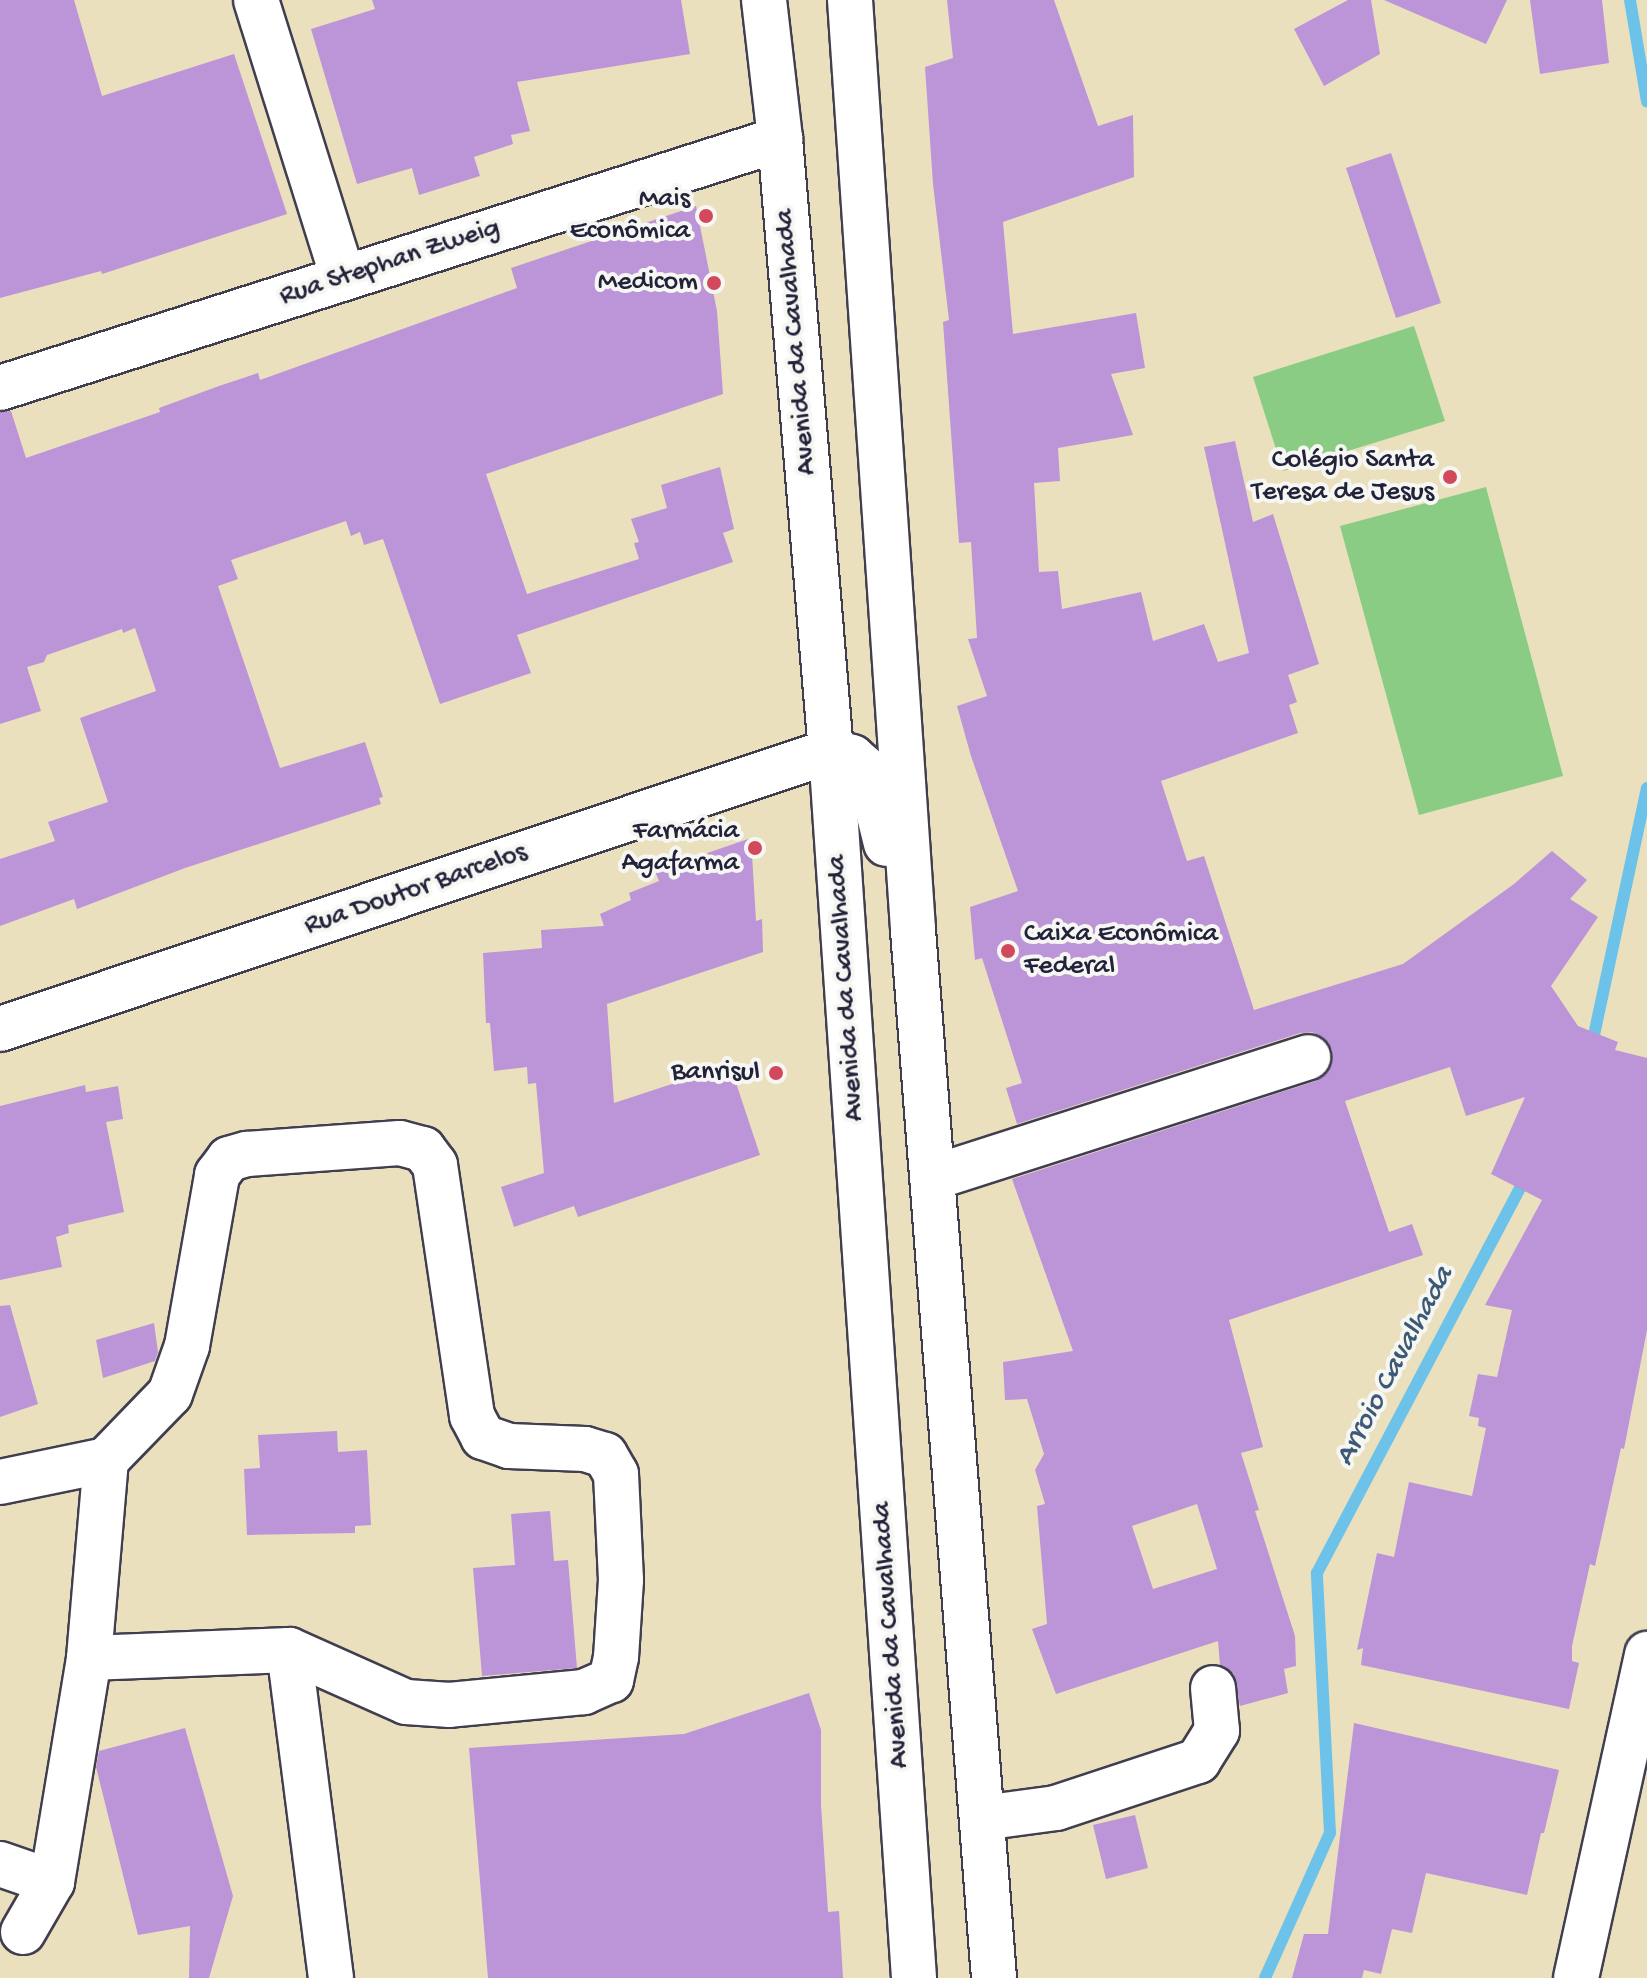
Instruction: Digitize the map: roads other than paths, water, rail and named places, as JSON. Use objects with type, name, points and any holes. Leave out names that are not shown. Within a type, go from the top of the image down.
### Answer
[{"type":"main road","points":[[256,0],[343,278]]},
{"type":"main road","name":"Avenida da Cavalhada","points":[[764,0],[780,139],[831,751],[914,1978]]},
{"type":"main road","points":[[850,0],[913,930],[935,1177],[994,1978]]},
{"type":"main road","name":"Rua Stephan Zweig","points":[[0,388],[780,139]]},
{"type":"main road","points":[[831,751],[852,757],[868,771],[913,930]]},
{"type":"main road","name":"Rua Doutor Barcelos","points":[[0,1029],[831,751]]},
{"type":"main road","points":[[935,1177],[1308,1057]]},
{"type":"main road","points":[[0,1482],[106,1460],[170,1394],[187,1346],[217,1175],[229,1159],[247,1154],[400,1143],[423,1149],[435,1165],[472,1416],[483,1437],[509,1446],[585,1449],[605,1455],[616,1474],[621,1580],[611,1680],[584,1692],[450,1705],[406,1702],[289,1650],[89,1658]]},
{"type":"main road","points":[[23,1932],[52,1882],[89,1658],[106,1460]]},
{"type":"main road","points":[[289,1650],[331,1978]]},
{"type":"main road","points":[[1576,1978],[1632,1789],[1647,1654]]},
{"type":"main road","points":[[982,1818],[1056,1808],[1198,1761],[1217,1731],[1213,1688]]},
{"type":"main road","points":[[0,1864],[52,1882]]},
{"type":"waterway","name":"Arroio Cavalhada","points":[[1630,0],[1647,102]]},
{"type":"waterway","name":"Arroio Cavalhada","points":[[1591,1049],[1647,788]]},
{"type":"waterway","name":"Arroio Cavalhada","points":[[1265,1978],[1330,1833],[1317,1573],[1527,1175]]},
{"type":"place","name":"Mais Econômica","points":[[706,216]]},
{"type":"place","name":"Medicom","points":[[714,283]]},
{"type":"place","name":"Colégio Santa Teresa de Jesus","points":[[1450,477]]},
{"type":"place","name":"Farmácia Agafarma","points":[[755,848]]},
{"type":"place","name":"Caixa Econômica Federal","points":[[1008,951]]},
{"type":"place","name":"Banrisul","points":[[776,1073]]}]
